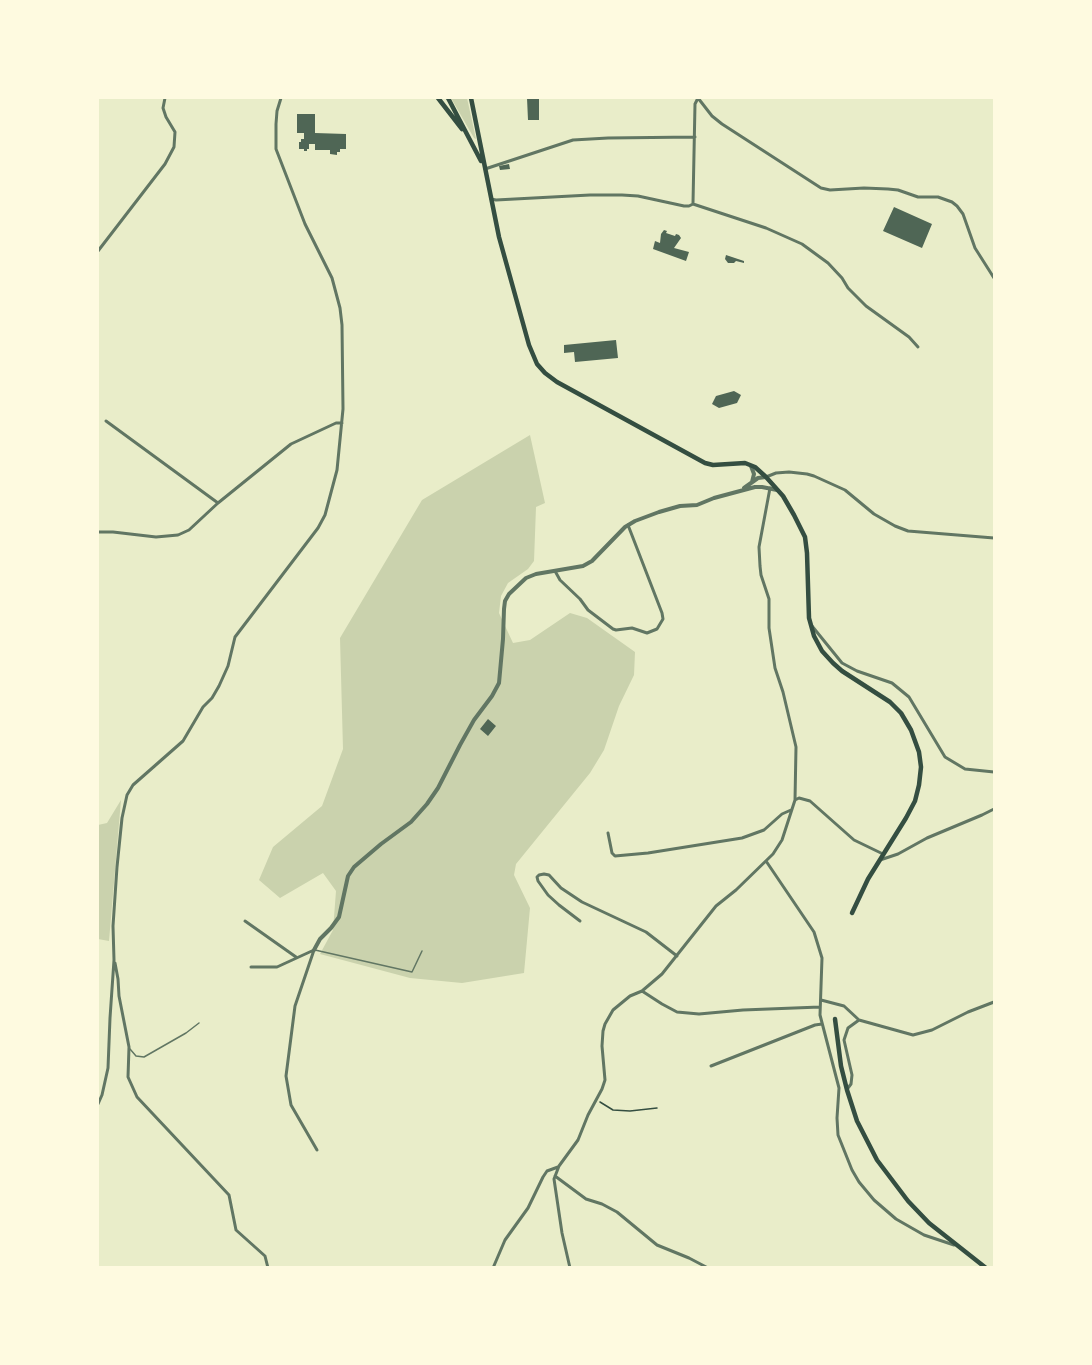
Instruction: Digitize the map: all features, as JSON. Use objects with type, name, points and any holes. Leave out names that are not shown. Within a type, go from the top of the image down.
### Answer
[{"type":"main road","points":[[438,98],[468,137]]},
{"type":"main road","points":[[448,98],[484,167]]},
{"type":"main road","points":[[471,98],[499,237],[529,345],[537,364],[557,382],[705,463],[713,465],[738,462],[751,465],[766,477],[794,515],[805,537],[808,607],[814,636],[822,651],[842,671],[890,702],[901,713],[911,730],[921,767],[915,801],[878,861],[852,913]]},
{"type":"main road","points":[[835,1019],[841,1066],[847,1090],[857,1121],[877,1160],[908,1201],[929,1223],[986,1268]]},
{"type":"street","points":[[98,251],[165,164],[174,147],[175,132],[163,108],[165,98]]},
{"type":"street","points":[[98,1104],[108,1068],[117,867],[127,795],[134,785],[183,741],[203,707],[212,698],[228,666],[235,638],[318,528],[325,515],[339,458],[343,409],[342,325],[338,297],[332,278],[305,224],[276,148],[276,124],[281,98]]},
{"type":"street","points":[[693,204],[695,104],[698,98],[712,116],[722,124],[821,188],[898,190],[918,197],[938,197],[952,202],[963,214],[975,248],[994,278]]},
{"type":"street","points":[[484,167],[573,140],[695,137]]},
{"type":"street","points":[[491,199],[590,195],[639,196],[684,206],[693,204],[766,228],[802,244],[828,263],[866,306],[909,337],[918,348]]},
{"type":"street","points":[[106,421],[218,503]]},
{"type":"street","points":[[98,532],[156,537],[178,535],[189,530],[218,503],[291,444],[336,423],[342,423]]},
{"type":"street","points":[[751,465],[754,474],[752,482]]},
{"type":"street","points":[[740,490],[758,478],[776,473],[807,474],[844,490],[873,514],[908,531],[994,538]]},
{"type":"street","points":[[759,487],[766,477]]},
{"type":"street","points":[[316,1150],[291,1105],[286,1076],[295,1006],[314,950],[320,939],[339,917],[348,876],[354,867],[411,822],[427,804],[474,720],[499,683],[504,639],[504,609],[509,594],[526,578],[536,574],[583,566],[592,561],[628,525],[635,521],[680,506],[697,505],[740,490],[759,487],[778,491]]},
{"type":"street","points":[[570,1268],[554,1179],[578,1140],[605,1080],[602,1046],[606,1024],[619,1004],[642,991],[662,974],[716,906],[766,861],[783,840],[795,800],[796,747],[775,668],[769,628],[769,599],[760,566],[759,547],[770,488]]},
{"type":"street","points":[[555,571],[560,580],[588,610],[613,629],[632,628],[647,633],[657,628],[663,619],[662,613],[628,525]]},
{"type":"street","points":[[811,625],[842,663],[857,671],[892,682],[909,697],[945,757],[965,769],[994,772]]},
{"type":"street","points":[[795,800],[804,798],[810,801],[854,840],[883,854]]},
{"type":"street","points":[[878,861],[898,854],[927,838],[994,808]]},
{"type":"street","points":[[608,833],[612,853],[615,856],[648,853],[742,837],[764,830],[782,814],[791,810]]},
{"type":"street","points":[[766,861],[814,932],[822,958],[820,1000],[822,1024],[839,1088],[838,1135],[849,1164],[859,1182],[874,1200],[906,1226],[924,1235],[958,1246]]},
{"type":"street","points":[[580,921],[548,895],[538,881],[539,875],[549,875],[561,888],[582,902],[646,932],[676,956]]},
{"type":"street","points":[[245,921],[296,957]]},
{"type":"street","points":[[251,968],[277,967],[314,950]]},
{"type":"street","points":[[114,960],[129,1047],[128,1077],[137,1097],[229,1194],[236,1230],[265,1256],[268,1268]]},
{"type":"street","points":[[642,991],[677,1012],[699,1014],[820,1007]]},
{"type":"street","points":[[820,1000],[844,1006],[859,1020],[913,1035],[932,1030],[994,1002]]},
{"type":"street","points":[[847,1090],[851,1084],[852,1075],[844,1040],[848,1028],[859,1020]]},
{"type":"street","points":[[711,1066],[822,1024]]},
{"type":"street","points":[[98,1098],[102,1095]]},
{"type":"street","points":[[493,1268],[505,1240],[528,1208],[547,1171],[560,1167]]},
{"type":"street","points":[[555,1176],[586,1199],[617,1212],[657,1245],[708,1268]]},
{"type":"lane","points":[[314,950],[412,972],[422,951]]},
{"type":"lane","points":[[129,1047],[136,1056],[144,1057],[199,1023]]},
{"type":"path","points":[[597,1100],[613,1110],[657,1108]]},
{"type":"green space","points":[[451,98],[467,98],[476,139],[474,138]]},
{"type":"green space","points":[[530,435],[545,503],[536,507],[534,561],[528,569],[508,583],[501,596],[499,613],[513,643],[530,640],[570,613],[587,618],[635,652],[634,675],[619,706],[604,750],[590,773],[516,864],[514,875],[530,908],[524,973],[462,983],[410,978],[320,954],[333,930],[336,891],[323,873],[280,898],[259,880],[273,847],[322,806],[343,749],[340,638],[422,500]]},
{"type":"green space","points":[[121,800],[109,941],[98,939],[98,825],[107,823]]},
{"type":"building","points":[[527,98],[539,98],[539,120],[528,120]]},
{"type":"building","points":[[297,114],[315,114],[315,133],[346,134],[346,149],[340,149],[337,155],[330,154],[330,150],[315,150],[315,144],[309,144],[307,151],[299,149],[299,142],[304,139],[304,133],[297,133]]},
{"type":"building","points":[[509,164],[510,169],[500,170],[499,166]]},
{"type":"building","points":[[894,207],[932,224],[922,248],[883,231]]},
{"type":"building","points":[[664,230],[675,236],[679,235],[681,238],[674,248],[689,252],[686,261],[653,249],[655,241],[660,243]]},
{"type":"building","points":[[726,255],[744,261],[744,263],[736,261],[728,263],[725,259]]},
{"type":"building","points":[[616,340],[618,358],[575,362],[574,352],[564,353],[564,345]]},
{"type":"building","points":[[734,391],[741,395],[737,403],[719,408],[712,404],[716,396]]},
{"type":"building","points":[[488,719],[496,726],[488,736],[480,729]]}]
